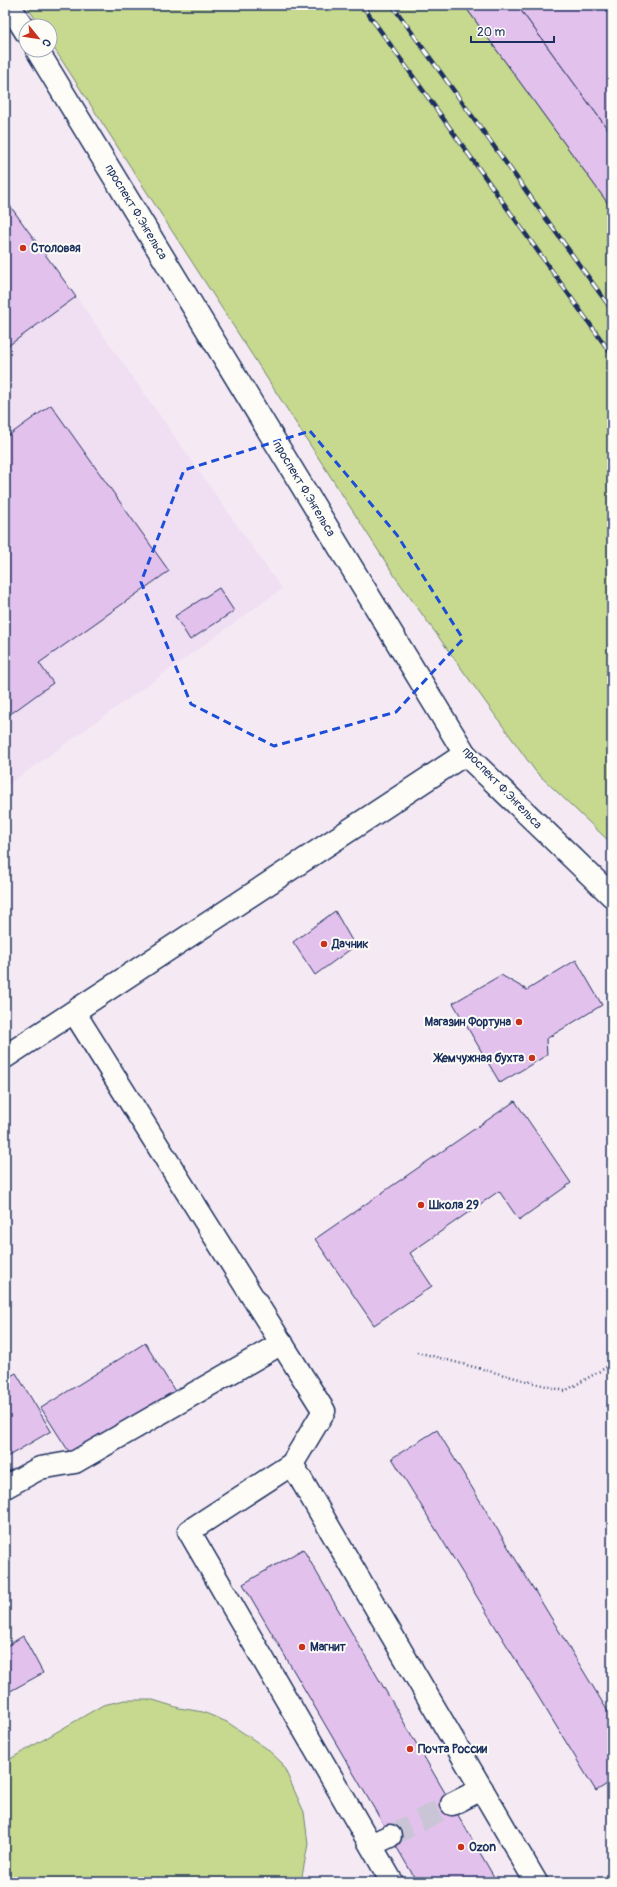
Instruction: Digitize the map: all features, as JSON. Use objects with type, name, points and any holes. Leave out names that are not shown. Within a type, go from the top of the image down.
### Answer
[{"type":"street","points":[[9,5],[18,19]]},
{"type":"street","name":"проспект Ф.Энгельса","points":[[42,58],[466,754],[612,896]]},
{"type":"street","points":[[5,1057],[466,754]]},
{"type":"street","points":[[74,1012],[324,1411],[292,1464],[189,1531],[380,1840],[392,1882]]},
{"type":"street","points":[[5,1487],[40,1468],[75,1462],[282,1344]]},
{"type":"street","points":[[292,1464],[536,1882]]},
{"type":"street","points":[[452,1804],[482,1789]]},
{"type":"path","points":[[418,1352],[565,1391],[612,1364]]},
{"type":"highlighted area","points":[[310,431],[397,535],[463,639],[396,712],[274,746],[191,704],[141,582],[184,470]]},
{"type":"shaded area","points":[[5,196],[282,589],[5,787]]},
{"type":"green space","points":[[26,5],[464,5],[612,209],[612,844],[536,772],[396,578],[58,54],[58,18],[35,18]]},
{"type":"green space","points":[[125,1700],[153,1700],[179,1708],[203,1712],[227,1722],[266,1748],[282,1763],[304,1812],[308,1844],[301,1882],[5,1882],[5,1762],[103,1705]]},
{"type":"building","points":[[464,5],[517,5],[612,135],[612,209]]},
{"type":"building","points":[[517,5],[612,5],[612,135]]},
{"type":"building","name":"Столовая","points":[[5,199],[76,297],[5,348]]},
{"type":"building","points":[[51,405],[169,571],[39,663],[53,683],[5,718],[5,438]]},
{"type":"building","points":[[219,588],[234,611],[190,640],[175,616]]},
{"type":"building","name":"Дачник","points":[[335,911],[355,946],[315,975],[293,942]]},
{"type":"building","name":"Магазин Фортуна","points":[[576,960],[602,1005],[546,1039],[547,1055],[500,1083],[453,1003],[501,975],[527,990]]},
{"type":"building","name":"Школа 29","points":[[515,1101],[571,1183],[519,1220],[499,1191],[410,1253],[432,1286],[374,1325],[315,1239]]},
{"type":"building","points":[[145,1343],[176,1393],[73,1458],[41,1408]]},
{"type":"building","points":[[16,1373],[51,1431],[5,1458],[5,1379]]},
{"type":"building","points":[[437,1430],[612,1718],[612,1781],[596,1791],[392,1458]]},
{"type":"building","points":[[303,1549],[497,1882],[417,1882],[243,1584]]},
{"type":"building","points":[[23,1636],[43,1673],[5,1694],[5,1647]]},
{"type":"tunnel","points":[[390,1836],[452,1804]]},
{"type":"railway","points":[[362,5],[612,355]]},
{"type":"railway","points":[[392,5],[612,310]]},
{"type":"place","name":"Столовая","points":[[23,248]]},
{"type":"place","name":"Дачник","points":[[324,944]]},
{"type":"place","name":"Магазин Фортуна","points":[[519,1022]]},
{"type":"place","name":"Жемчужная бухта","points":[[532,1058]]},
{"type":"place","name":"Школа 29","points":[[421,1205]]},
{"type":"place","name":"Магнит","points":[[302,1647]]},
{"type":"place","name":"Почта России","points":[[410,1749]]},
{"type":"place","name":"Ozon","points":[[461,1847]]}]
